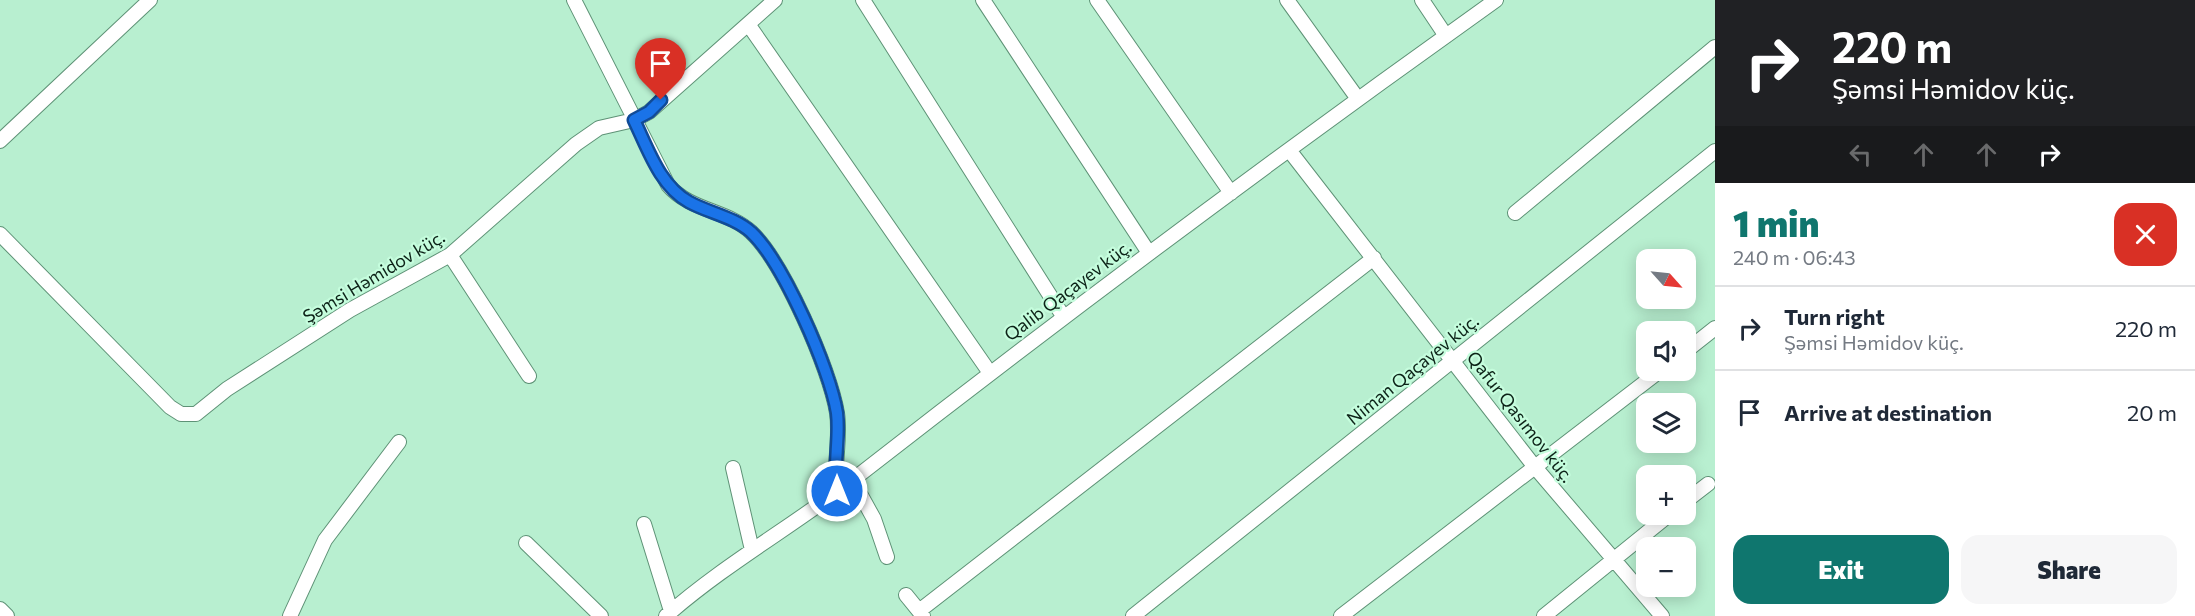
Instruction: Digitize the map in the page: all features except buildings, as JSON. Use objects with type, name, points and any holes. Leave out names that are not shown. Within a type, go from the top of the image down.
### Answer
[{"type":"street","points":[[0,141],[150,0]]},
{"type":"street","points":[[574,0],[654,161],[675,193],[690,203],[748,230],[758,239],[794,297],[823,361],[837,412],[837,491]]},
{"type":"street","name":"Şəmsi Həmidov küç.","points":[[0,234],[170,407],[188,415],[202,411],[227,389],[350,310],[450,255],[576,144],[599,128],[634,120],[649,112],[775,0]]},
{"type":"street","points":[[863,0],[1063,316]]},
{"type":"street","points":[[982,0],[1149,253]]},
{"type":"street","points":[[1097,0],[1231,193]]},
{"type":"street","points":[[1287,0],[1358,99]]},
{"type":"street","points":[[1422,0],[1446,36]]},
{"type":"street","name":"Qalib Qaçayev küç.","points":[[669,614],[752,550],[853,481],[1063,316],[1496,0]]},
{"type":"street","points":[[748,24],[990,373]]},
{"type":"street","points":[[1515,213],[1715,47]]},
{"type":"street","name":"Qafur Qasımov küç.","points":[[1289,150],[1534,466],[1612,561],[1662,616]]},
{"type":"street","name":"Niman Qaçayev küç.","points":[[1133,616],[1715,151]]},
{"type":"street","points":[[450,255],[529,376]]},
{"type":"street","points":[[906,596],[921,613],[1374,258]]},
{"type":"street","points":[[1696,343],[1715,328]]},
{"type":"street","points":[[1341,616],[1646,381]]},
{"type":"street","points":[[290,616],[325,540],[399,442]]},
{"type":"street","points":[[733,468],[752,550]]},
{"type":"street","points":[[853,481],[874,519],[886,557]]},
{"type":"street","points":[[1696,493],[1708,484]]},
{"type":"street","points":[[644,524],[669,614]]},
{"type":"street","points":[[1544,616],[1656,525]]},
{"type":"street","points":[[526,543],[601,616]]},
{"type":"street","points":[[0,609],[7,616]]},
{"type":"route","points":[[661,100],[649,112],[634,120],[668,185],[690,203],[739,224],[758,239],[794,297],[823,361],[837,412],[837,491]]}]
